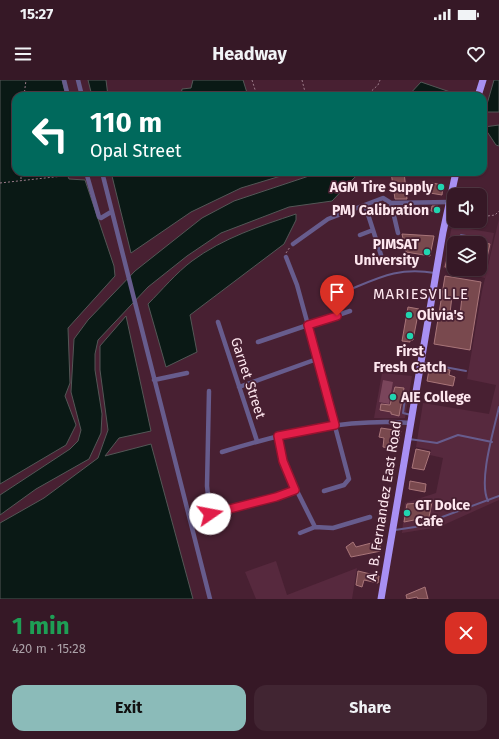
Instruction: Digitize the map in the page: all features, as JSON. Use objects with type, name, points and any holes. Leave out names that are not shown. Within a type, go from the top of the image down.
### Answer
[{"type":"highway","points":[[479,92],[483,80]]},
{"type":"highway","name":"A. B. Fernandez East Road","points":[[452,188],[455,176]]},
{"type":"highway","name":"A. B. Fernandez East Road","points":[[381,599],[447,213]]},
{"type":"street","points":[[64,80],[67,92]]},
{"type":"street","points":[[78,80],[81,92]]},
{"type":"street","points":[[87,176],[99,217],[101,218],[111,212]]},
{"type":"street","points":[[103,176],[136,311],[190,517],[196,549],[210,599]]},
{"type":"street","points":[[293,244],[328,219],[383,198],[391,203],[447,202]]},
{"type":"street","points":[[391,203],[398,233]]},
{"type":"street","points":[[365,206],[381,255],[380,258],[372,261]]},
{"type":"street","points":[[360,235],[373,230]]},
{"type":"street","points":[[286,257],[297,285],[349,481],[344,485],[324,491]]},
{"type":"street","points":[[258,342],[350,311]]},
{"type":"street","name":"Garnet Street","points":[[218,322],[257,441]]},
{"type":"street","points":[[239,387],[317,359]]},
{"type":"street","points":[[154,380],[186,373]]},
{"type":"street","points":[[210,392],[208,486],[210,514]]},
{"type":"street","points":[[222,452],[257,441],[335,425],[396,422],[411,419]]},
{"type":"street","points":[[278,436],[283,461],[295,490],[315,527]]},
{"type":"street","points":[[190,517],[210,514],[276,497],[295,490]]},
{"type":"street","points":[[300,533],[315,527],[333,528],[370,517]]},
{"type":"lane","points":[[461,235],[466,236]]},
{"type":"lane","points":[[339,294],[392,273],[412,270],[436,273]]},
{"type":"lane","points":[[421,363],[466,371]]},
{"type":"lane","points":[[406,392],[403,413],[411,419]]},
{"type":"lane","points":[[488,501],[484,481],[499,406]]},
{"type":"lane","points":[[408,439],[437,443],[458,435],[492,442]]},
{"type":"lane","points":[[392,531],[415,527],[499,496]]},
{"type":"path","points":[[24,92],[26,80]]},
{"type":"path","points":[[252,80],[256,92]]},
{"type":"path","points":[[302,80],[305,92]]},
{"type":"path","points":[[370,92],[378,85],[380,80]]},
{"type":"path","points":[[0,183],[52,176]]},
{"type":"path","points":[[487,216],[495,215],[499,211]]},
{"type":"shaded area","points":[[0,80],[62,80],[65,92],[12,92],[12,176],[68,176],[69,179],[85,180],[114,266],[115,276],[68,328],[70,383],[65,396],[76,425],[66,445],[0,484]]},
{"type":"shaded area","points":[[88,80],[106,80],[108,92],[91,92]]},
{"type":"shaded area","points":[[193,80],[243,80],[247,92],[182,92],[182,89],[191,88]]},
{"type":"shaded area","points":[[494,80],[499,80],[499,112],[487,112],[487,104]]},
{"type":"shaded area","points":[[421,82],[450,92],[412,92]]},
{"type":"shaded area","points":[[499,125],[499,146],[496,145],[487,132],[487,127]]},
{"type":"shaded area","points":[[112,176],[281,176],[241,188],[191,212],[131,253]]},
{"type":"shaded area","points":[[309,176],[356,176],[332,201],[289,207],[221,233],[187,256],[148,287],[98,340],[95,354],[95,370],[102,414],[101,433],[89,459],[36,489],[0,515],[0,495],[70,449],[78,441],[81,430],[71,392],[74,339],[88,320],[135,271],[202,218],[234,201]]},
{"type":"shaded area","points":[[296,214],[296,220],[284,244],[190,315],[197,352],[166,367],[148,304],[180,271],[204,253],[242,233]]},
{"type":"shaded area","points":[[499,219],[499,500],[439,527],[402,533],[405,503],[436,493],[443,458],[430,455],[431,450],[416,447],[423,403],[489,414],[496,385],[467,379],[487,270]]},
{"type":"shaded area","points":[[452,228],[464,228],[494,233],[487,268],[487,236],[450,236]]},
{"type":"shaded area","points":[[447,249],[447,269],[443,268]]},
{"type":"shaded area","points":[[126,316],[151,431],[119,438],[105,456],[151,444],[193,599],[0,599],[0,523],[44,498],[98,458],[108,430],[100,370],[100,346]]},
{"type":"shaded area","name":"AIE College","points":[[382,373],[412,376],[405,418],[374,418]]},
{"type":"shaded area","points":[[383,380],[393,382],[389,404],[379,402]]},
{"type":"shaded area","points":[[276,561],[287,595],[357,568],[352,599],[256,599],[245,572]]},
{"type":"building","points":[[392,176],[404,176],[407,199],[395,199]]},
{"type":"building","points":[[432,183],[443,185],[442,195],[430,193]]},
{"type":"building","points":[[432,206],[438,206],[437,212],[431,211]]},
{"type":"building","points":[[402,234],[434,236],[430,256],[406,252]]},
{"type":"building","points":[[487,243],[490,244],[487,257]]},
{"type":"building","points":[[445,276],[481,282],[470,350],[434,344]],"holes":[[[452,296],[462,297],[460,315],[450,313]]]},
{"type":"building","points":[[408,307],[419,309],[413,340],[410,340],[410,342],[402,341]]},
{"type":"building","points":[[433,367],[450,370],[449,375],[455,377],[453,386],[427,381],[429,370]]},
{"type":"building","points":[[395,387],[404,388],[399,416],[391,414],[391,412],[380,410],[381,404],[390,405]]},
{"type":"building","points":[[381,428],[401,431],[396,449],[383,447],[384,438],[379,437]]},
{"type":"building","points":[[416,449],[430,452],[424,470],[412,468]]},
{"type":"building","points":[[410,481],[426,484],[425,492],[409,489]]},
{"type":"building","points":[[432,502],[429,517],[404,522],[407,504]]},
{"type":"building","points":[[379,541],[381,551],[351,557],[346,547],[353,542],[356,547]]},
{"type":"building","points":[[358,571],[379,576],[378,583],[364,580],[362,587],[356,585]]},
{"type":"building","points":[[425,587],[428,599],[418,599],[417,597],[407,599],[406,595]]},
{"type":"place","name":"AGM Tire Supply","points":[[441,187]]},
{"type":"place","name":"PMJ Calibration","points":[[437,210]]},
{"type":"place","name":"PIMSAT University","points":[[427,252]]},
{"type":"place","name":"Olivia's","points":[[409,315]]},
{"type":"place","name":"First Fresh Catch","points":[[410,336]]},
{"type":"place","name":"AIE College","points":[[393,397]]},
{"type":"place","name":"GT Dolce Cafe","points":[[407,513]]},
{"type":"district","name":"MARIESVILLE","points":[[421,294]]},
{"type":"route","points":[[210,514],[276,497],[295,490],[286,471],[278,436],[335,425],[308,325],[337,316]]}]
